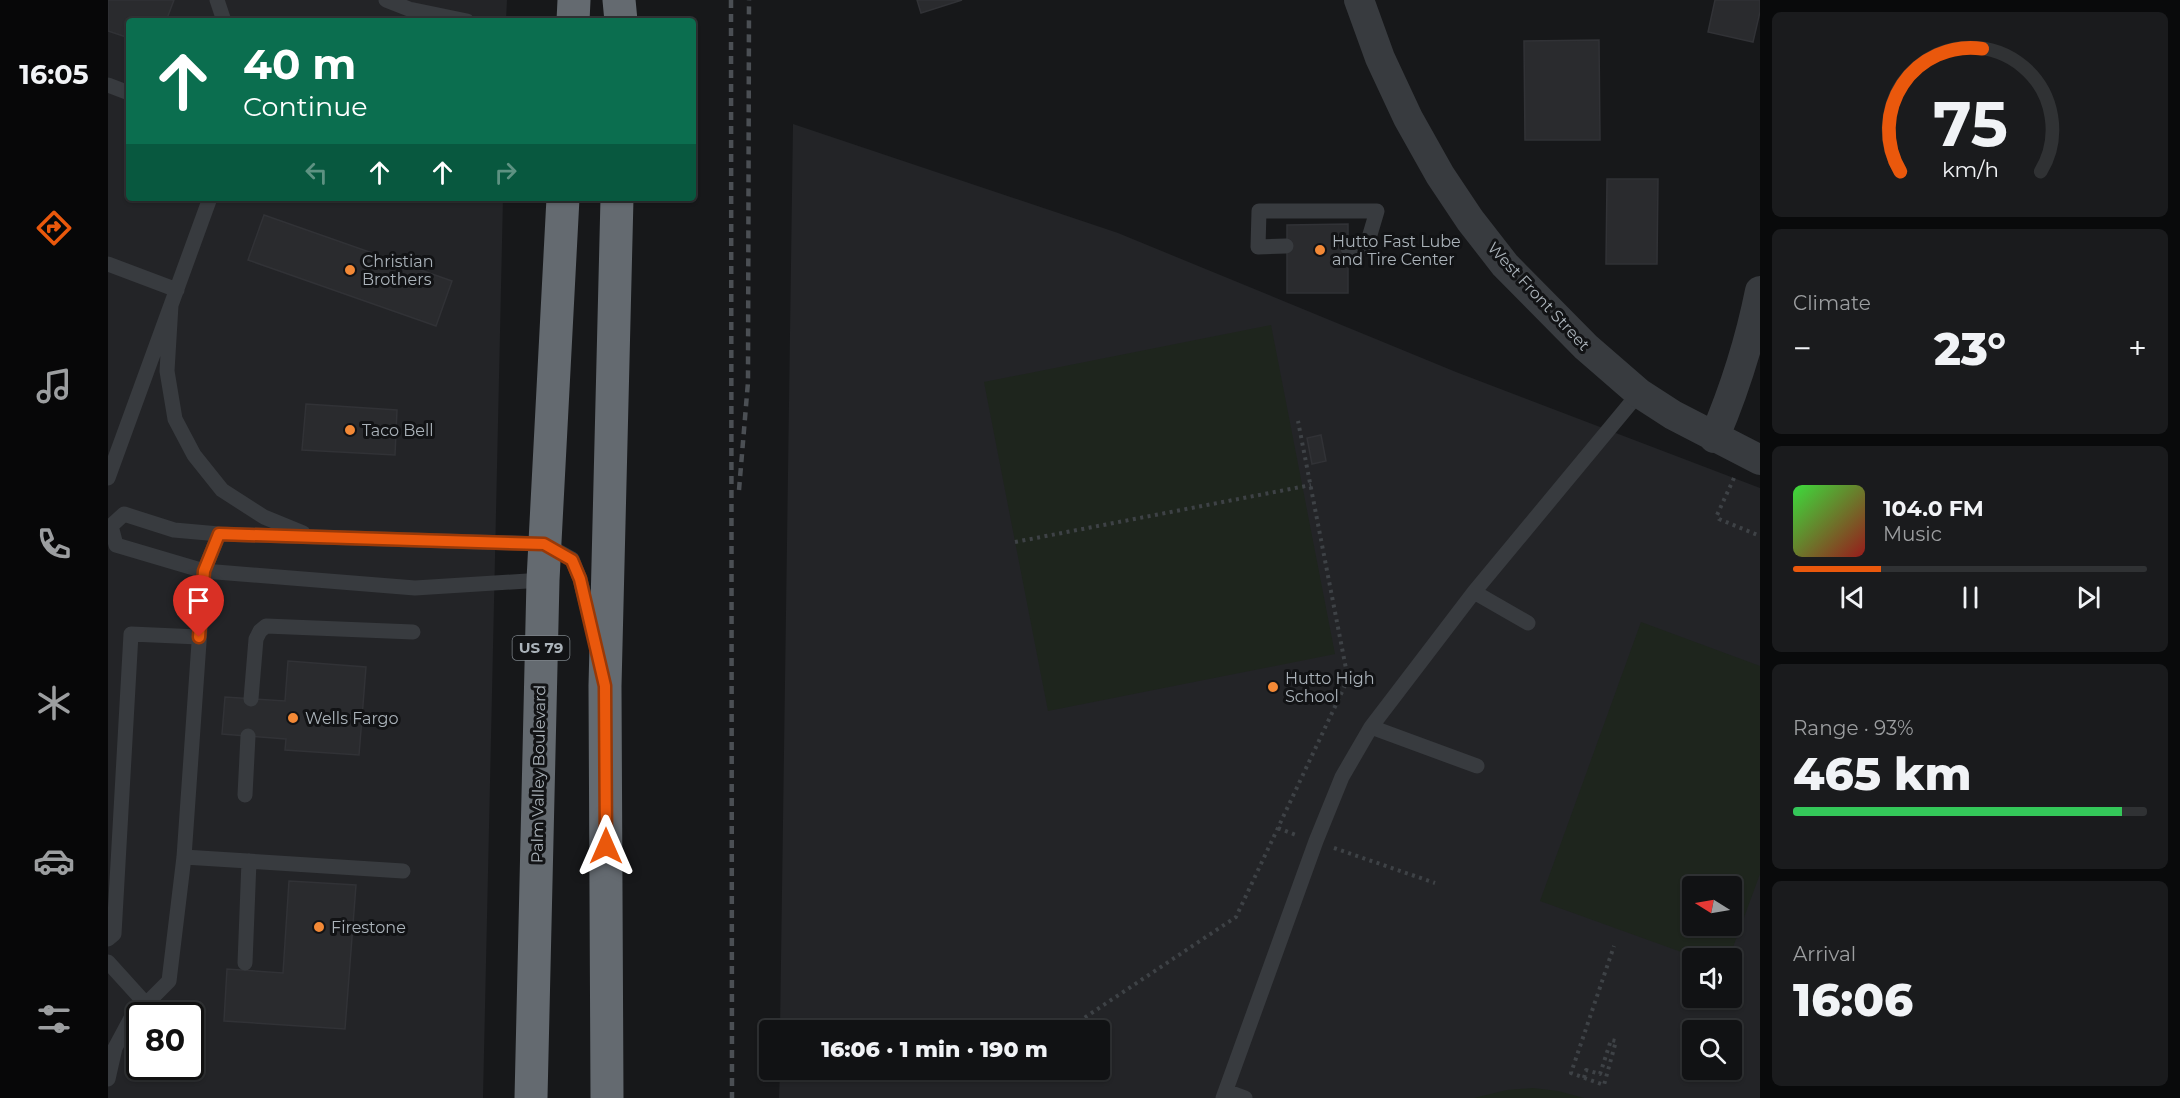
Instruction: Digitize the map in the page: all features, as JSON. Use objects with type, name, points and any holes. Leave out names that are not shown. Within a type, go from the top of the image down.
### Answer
[{"type":"highway","points":[[573,18],[574,0]]},
{"type":"highway","points":[[619,0],[621,18]]},
{"type":"highway","name":"Palm Valley Boulevard","points":[[531,1098],[544,544],[563,201]]},
{"type":"highway","points":[[607,1098],[605,686],[617,201]]},
{"type":"street","name":"West Front Street","points":[[1359,0],[1380,58],[1408,118],[1440,175],[1470,220],[1505,265],[1586,347],[1639,393],[1673,416],[1752,457]]},
{"type":"street","points":[[1714,438],[1754,321],[1760,291]]},
{"type":"lane","points":[[218,0],[223,18]]},
{"type":"lane","points":[[386,0],[409,9],[452,18]]},
{"type":"lane","points":[[108,85],[126,92]]},
{"type":"lane","points":[[108,478],[209,201]]},
{"type":"lane","points":[[1286,246],[1258,247],[1259,211],[1377,211],[1366,248],[1348,248]]},
{"type":"lane","points":[[108,264],[177,290]]},
{"type":"lane","points":[[171,305],[167,371],[175,419],[194,455],[222,490],[264,517],[314,537]]},
{"type":"lane","points":[[1245,1098],[1224,1094],[1316,841],[1342,777],[1371,727],[1474,592],[1639,393]]},
{"type":"lane","points":[[543,580],[415,588],[204,571],[116,545],[109,526],[124,514],[174,530],[219,534],[544,544],[572,560],[580,579],[605,686]]},
{"type":"lane","points":[[148,1002],[169,981],[184,857],[204,571],[219,534]]},
{"type":"lane","points":[[1474,592],[1528,623]]},
{"type":"lane","points":[[251,699],[256,639],[266,626],[413,632]]},
{"type":"lane","points":[[108,939],[114,934],[131,634],[199,637]]},
{"type":"lane","points":[[1371,727],[1477,766]]},
{"type":"lane","points":[[245,795],[248,736]]},
{"type":"lane","points":[[184,857],[403,871]]},
{"type":"lane","points":[[245,963],[249,861]]},
{"type":"lane","points":[[108,962],[144,1002]]},
{"type":"lane","points":[[108,1079],[115,1048],[126,1027]]},
{"type":"path","points":[[1081,1020],[1236,917],[1348,679],[1298,421]]},
{"type":"path","points":[[1752,457],[1717,515],[1719,519],[1760,536]]},
{"type":"path","points":[[1016,542],[1311,485]]},
{"type":"path","points":[[1278,828],[1435,883]]},
{"type":"path","points":[[1584,1078],[1586,1070],[1600,1074],[1611,1040],[1616,1041],[1604,1085],[1584,1078],[1570,1073],[1614,946]]},
{"type":"shaded area","points":[[108,0],[507,0],[506,18],[126,18],[126,201],[503,201],[483,1098],[108,1098]]},
{"type":"shaded area","name":"Hutto High School","points":[[793,124],[1118,233],[1456,372],[1760,488],[1760,1098],[779,1098],[780,1080],[1110,1080],[1110,1020],[780,1020]]},
{"type":"shaded area","points":[[1271,325],[1335,654],[1048,711],[984,382]]},
{"type":"shaded area","points":[[1641,622],[1760,666],[1760,874],[1742,923],[1742,876],[1682,876],[1682,936],[1737,936],[1733,948],[1682,948],[1682,952],[1540,901]]},
{"type":"shaded area","points":[[1533,1088],[1558,1091],[1584,1098],[1474,1098],[1507,1090]]},
{"type":"building","points":[[108,0],[174,0],[167,18],[126,18],[126,37],[108,31]]},
{"type":"building","points":[[917,0],[962,0],[921,13]]},
{"type":"building","points":[[1715,0],[1760,0],[1760,12],[1753,42],[1708,32]]},
{"type":"building","points":[[1599,40],[1600,140],[1525,140],[1524,41]]},
{"type":"building","points":[[1607,179],[1658,179],[1657,264],[1606,264]]},
{"type":"building","name":"Christian Brothers","points":[[264,215],[452,281],[436,326],[248,260]]},
{"type":"building","points":[[1348,224],[1348,293],[1287,293],[1287,225]]},
{"type":"building","name":"Taco Bell","points":[[306,404],[397,410],[395,455],[302,450]]},
{"type":"building","points":[[1321,435],[1326,461],[1312,464],[1307,438]]},
{"type":"building","name":"Wells Fargo","points":[[288,661],[366,667],[359,755],[285,750],[286,739],[222,734],[225,697],[285,701]]},
{"type":"building","name":"Firestone","points":[[289,881],[356,885],[345,1029],[224,1021],[227,969],[283,973]]},
{"type":"railway","points":[[731,0],[732,1098]]},
{"type":"railway","points":[[739,490],[748,382],[749,0]]},
{"type":"place","name":"Hutto Fast Lube and Tire Center","points":[[1320,250]]},
{"type":"place","name":"Christian Brothers","points":[[350,270]]},
{"type":"place","name":"Taco Bell","points":[[350,430]]},
{"type":"place","name":"Hutto High School","points":[[1273,687]]},
{"type":"place","name":"Wells Fargo","points":[[293,718]]},
{"type":"place","name":"Firestone","points":[[319,927]]},
{"type":"route","points":[[199,637],[204,571],[219,534],[544,544],[572,560],[580,579],[605,686],[606,846]]}]
